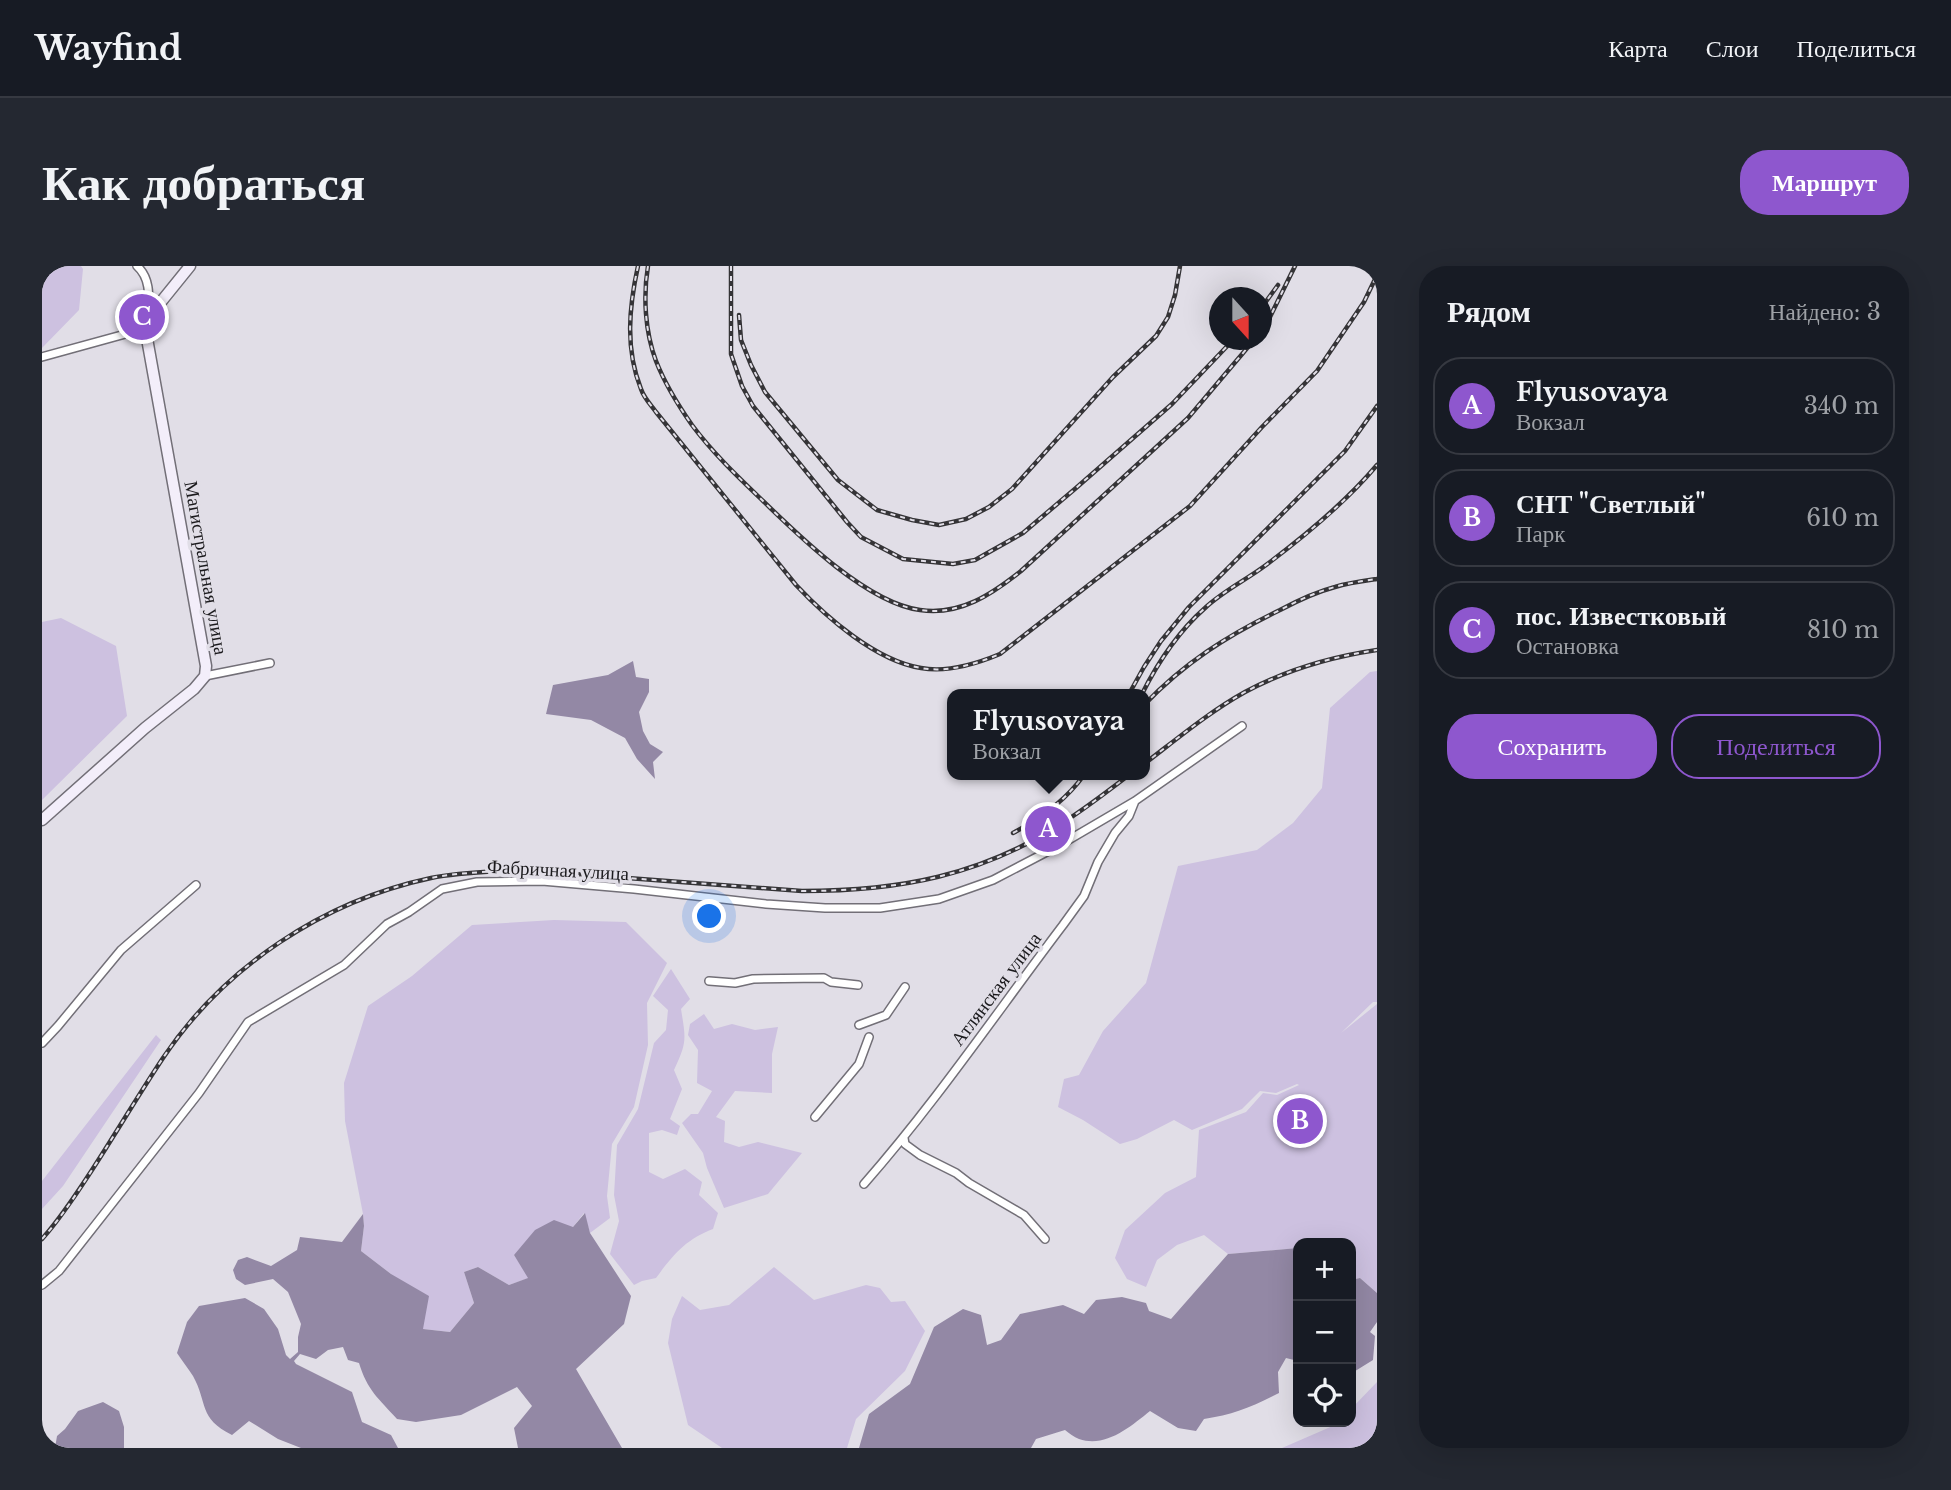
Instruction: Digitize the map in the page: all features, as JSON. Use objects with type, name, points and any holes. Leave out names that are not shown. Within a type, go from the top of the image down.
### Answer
[{"type":"street","points":[[137,266],[144,273],[149,287],[148,323]]},
{"type":"street","points":[[42,357],[129,333],[148,323],[158,305],[190,266]]},
{"type":"street","name":"Магистральная улица","points":[[42,820],[145,728],[194,689],[205,676],[206,666],[146,333],[148,323]]},
{"type":"street","points":[[205,676],[270,663]]},
{"type":"street","name":"Фабричная улица","points":[[42,1285],[59,1271],[193,1101],[248,1022],[344,965],[387,924],[442,889],[477,882],[541,881],[825,908],[880,908],[939,899],[993,880],[1060,845],[1135,801],[1242,726]]},
{"type":"street","name":"Атлянская улица","points":[[864,1184],[904,1138],[1084,896],[1098,862],[1115,833],[1129,816],[1135,801]]},
{"type":"street","points":[[42,1043],[121,950],[196,885]]},
{"type":"street","points":[[709,981],[736,983],[752,979],[824,978],[831,982],[858,985]]},
{"type":"street","points":[[859,1025],[886,1015],[905,988]]},
{"type":"street","points":[[815,1117],[859,1065],[869,1037]]},
{"type":"street","points":[[904,1138],[905,1144],[920,1155],[956,1172],[969,1183],[1024,1215],[1045,1239]]},
{"type":"shaded area","points":[[42,266],[81,266],[83,269],[79,310],[42,348]]},
{"type":"shaded area","points":[[61,618],[116,646],[127,716],[42,800],[42,622]]},
{"type":"shaded area","points":[[633,661],[636,677],[649,679],[649,692],[639,712],[643,731],[650,744],[663,752],[653,762],[655,779],[637,759],[625,738],[591,720],[546,714],[553,685],[608,675]]},
{"type":"shaded area","points":[[1377,671],[1377,1002],[1373,1002],[1341,1033],[1377,1004],[1377,1293],[1360,1278],[1356,1279],[1356,1238],[1293,1238],[1293,1248],[1228,1254],[1204,1235],[1177,1245],[1157,1260],[1146,1287],[1127,1279],[1115,1258],[1125,1230],[1165,1193],[1196,1177],[1199,1130],[1246,1112],[1263,1093],[1277,1095],[1299,1085],[1276,1093],[1260,1091],[1242,1109],[1192,1130],[1174,1120],[1137,1139],[1120,1144],[1058,1107],[1064,1079],[1079,1075],[1103,1031],[1146,983],[1178,866],[1257,850],[1293,823],[1322,788],[1330,708],[1370,672]]},
{"type":"shaded area","points":[[554,920],[626,922],[667,963],[647,1003],[648,1045],[634,1107],[612,1144],[607,1196],[610,1218],[590,1233],[584,1213],[573,1227],[514,1255],[529,1278],[509,1285],[478,1267],[464,1272],[474,1303],[450,1332],[423,1329],[391,1274],[361,1251],[363,1214],[345,1121],[344,1083],[368,1006],[412,976],[472,925]]},
{"type":"shaded area","points":[[671,969],[690,999],[681,1009],[684,1041],[674,1070],[682,1089],[670,1119],[680,1126],[677,1135],[662,1130],[649,1133],[649,1172],[663,1179],[685,1169],[702,1182],[699,1195],[718,1213],[713,1229],[681,1249],[656,1278],[634,1285],[610,1254],[619,1221],[614,1195],[617,1145],[638,1109],[654,1043],[666,1030],[668,1010],[653,996]]},
{"type":"shaded area","points":[[704,1014],[714,1029],[732,1024],[755,1030],[778,1027],[772,1054],[772,1093],[735,1091],[716,1117],[725,1121],[724,1142],[739,1147],[758,1142],[802,1153],[768,1194],[724,1208],[703,1153],[682,1123],[691,1114],[698,1114],[712,1091],[697,1083],[698,1050],[688,1035],[690,1024]]},
{"type":"shaded area","points":[[156,1035],[161,1040],[63,1186],[42,1209],[42,1181]]},
{"type":"shaded area","points":[[585,1213],[590,1233],[631,1296],[624,1324],[576,1369],[622,1448],[518,1448],[514,1428],[532,1406],[517,1387],[461,1415],[416,1422],[397,1419],[370,1387],[359,1363],[348,1360],[343,1347],[328,1350],[316,1359],[300,1354],[294,1361],[352,1392],[362,1422],[391,1435],[398,1448],[301,1448],[278,1439],[249,1421],[232,1435],[221,1429],[209,1416],[193,1376],[177,1353],[187,1322],[199,1306],[245,1298],[264,1309],[278,1329],[286,1355],[290,1359],[298,1352],[301,1324],[288,1292],[273,1279],[245,1285],[236,1279],[233,1270],[238,1260],[247,1257],[271,1266],[297,1250],[300,1237],[342,1242],[363,1214],[361,1251],[391,1274],[429,1296],[423,1329],[450,1332],[474,1303],[464,1272],[478,1267],[509,1285],[528,1278],[514,1255],[535,1230],[554,1220],[573,1227]]},
{"type":"shaded area","points":[[1293,1248],[1293,1360],[1286,1358],[1278,1372],[1279,1393],[1234,1412],[1204,1419],[1196,1431],[1178,1428],[1150,1411],[1117,1434],[1099,1441],[1079,1439],[1065,1430],[1036,1439],[1031,1448],[859,1448],[869,1414],[910,1384],[934,1327],[963,1309],[981,1315],[987,1345],[1001,1340],[1020,1314],[1063,1305],[1084,1314],[1096,1300],[1122,1297],[1146,1303],[1149,1311],[1171,1319],[1228,1254]]},
{"type":"shaded area","points":[[774,1267],[814,1300],[866,1285],[880,1288],[891,1302],[905,1301],[925,1331],[905,1371],[856,1419],[847,1448],[722,1448],[688,1425],[668,1343],[672,1319],[682,1296],[700,1310],[729,1305]]},
{"type":"shaded area","points":[[1360,1278],[1377,1293],[1377,1322],[1370,1332],[1375,1336],[1373,1360],[1356,1371],[1356,1301],[1356,1279]]},
{"type":"shaded area","points":[[1377,1382],[1377,1448],[1282,1448],[1330,1427],[1356,1427],[1356,1404]]},
{"type":"shaded area","points":[[103,1402],[119,1411],[124,1427],[124,1448],[55,1448],[57,1436],[78,1411]]},
{"type":"railway","points":[[638,266],[632,297],[631,343],[636,374],[648,401],[796,585],[822,610],[853,636],[887,657],[904,664],[931,669],[961,667],[1000,654],[1190,506],[1317,371],[1364,302],[1377,275]]},
{"type":"railway","points":[[648,266],[646,314],[652,350],[672,394],[700,435],[725,464],[794,531],[835,566],[878,595],[920,610],[949,610],[975,601],[999,588],[1021,571],[1188,418],[1246,350]]},
{"type":"railway","points":[[731,266],[731,354],[742,386],[753,406],[861,537],[903,559],[953,564],[975,560],[1023,533],[1172,404],[1223,350]]},
{"type":"railway","points":[[739,315],[741,340],[765,392],[838,480],[877,510],[939,525],[966,519],[989,507],[1012,489],[1113,377],[1156,336],[1168,317],[1180,266]]},
{"type":"railway","points":[[1272,313],[1295,266]]},
{"type":"railway","points":[[1272,293],[1278,285]]},
{"type":"railway","points":[[1132,689],[1161,641],[1189,607],[1345,451],[1377,406]]},
{"type":"railway","points":[[1145,689],[1169,648],[1195,617],[1219,596],[1266,565],[1310,530],[1377,465]]},
{"type":"railway","points":[[1150,699],[1191,663],[1242,629],[1321,591],[1377,579]]},
{"type":"railway","points":[[1150,759],[1219,708],[1261,684],[1309,665],[1377,650]]},
{"type":"railway","points":[[1013,833],[1052,808],[1080,780]]},
{"type":"railway","points":[[42,1239],[81,1188],[163,1058],[215,995],[279,942],[352,903],[431,878],[521,870],[802,891],[872,888],[906,883],[938,877],[1002,856],[1072,817],[1122,780]]},
{"type":"place","name":"пос. Известковый","points":[[142,317]]},
{"type":"place","name":"Flyusovaya","points":[[1048,829]]},
{"type":"place","name":"СНТ \"Светлый\"","points":[[1300,1121]]}]
